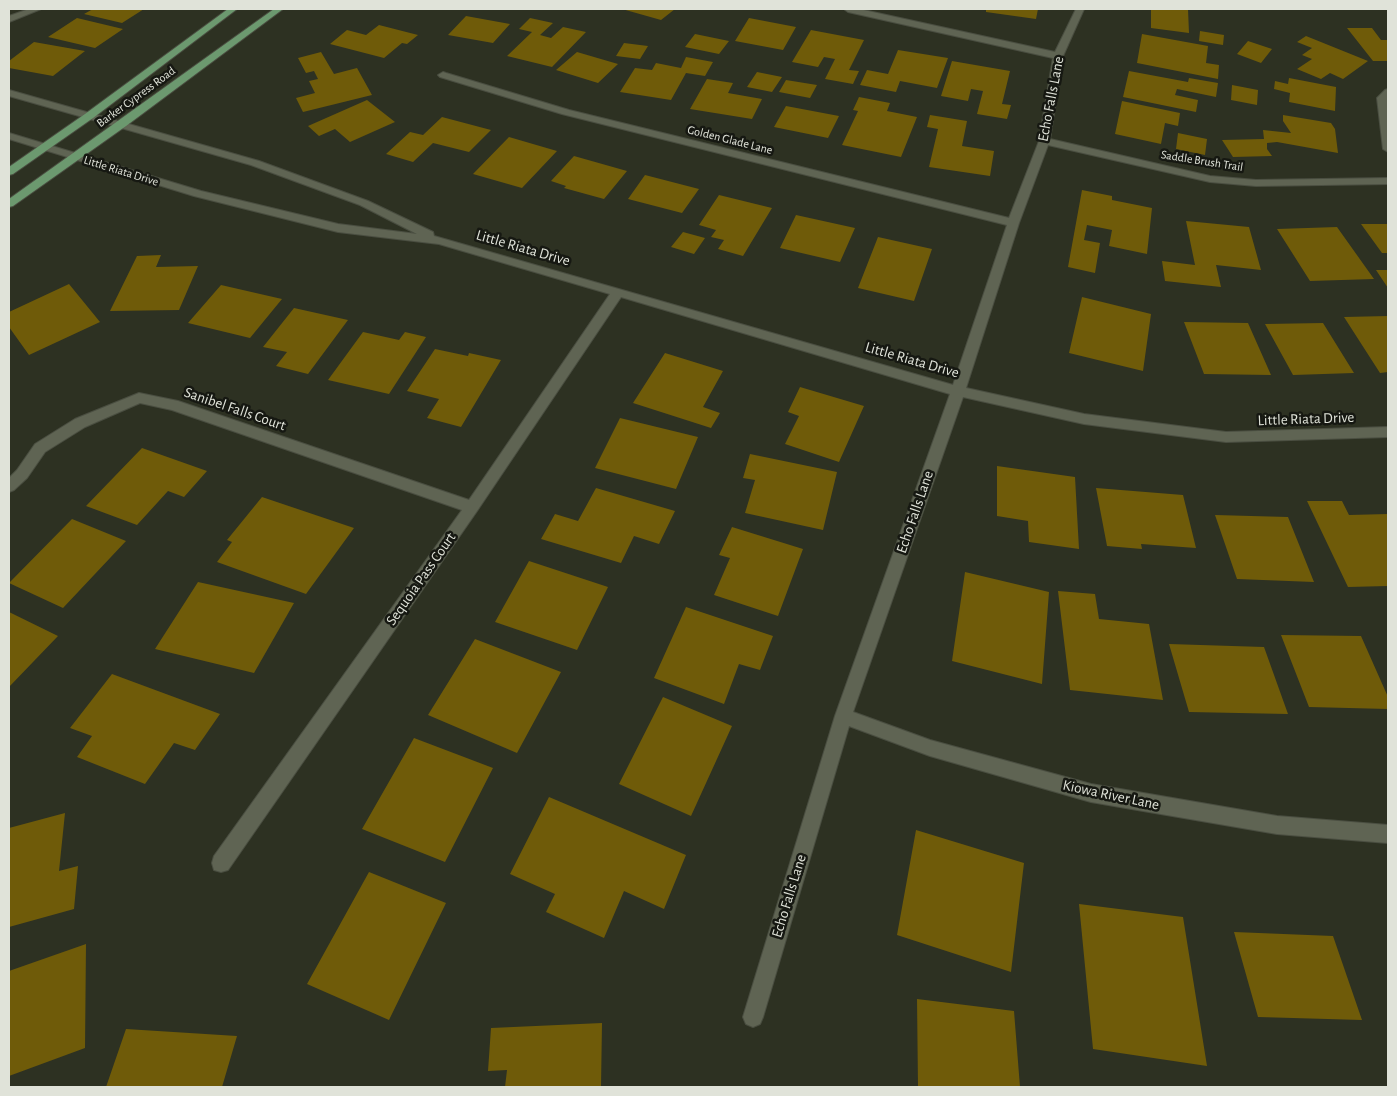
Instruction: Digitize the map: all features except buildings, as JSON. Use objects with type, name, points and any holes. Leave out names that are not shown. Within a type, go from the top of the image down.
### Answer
[{"type":"main road","name":"Barker Cypress Road","points":[[9,172],[89,116],[175,50],[234,9]]},
{"type":"main road","name":"Barker Cypress Road","points":[[9,204],[76,158],[278,9]]},
{"type":"street","points":[[9,19],[36,9]]},
{"type":"street","points":[[848,9],[1058,56]]},
{"type":"street","name":"Echo Falls Lane","points":[[753,1017],[843,716],[958,391],[1013,223],[1044,141],[1058,56],[1080,9]]},
{"type":"street","name":"Golden Glade Lane","points":[[443,75],[566,112],[1013,223]]},
{"type":"street","points":[[1388,92],[1382,98],[1388,149]]},
{"type":"street","name":"Little Riata Drive","points":[[9,93],[255,163],[364,203],[440,240]]},
{"type":"street","name":"Little Riata Drive","points":[[9,136],[198,194],[338,228],[440,240],[958,391],[1084,420],[1226,438],[1388,432]]},
{"type":"street","name":"Saddle Brush Trail","points":[[1044,141],[1210,179],[1256,183],[1388,182]]},
{"type":"street","name":"Sequoia Pass Court","points":[[221,863],[472,507],[618,292]]},
{"type":"street","name":"Sanibel Falls Court","points":[[9,486],[22,474],[40,448],[80,423],[139,398],[173,405],[472,507]]},
{"type":"street","name":"Kiowa River Lane","points":[[843,716],[930,748],[1091,793],[1277,825],[1388,834]]}]
